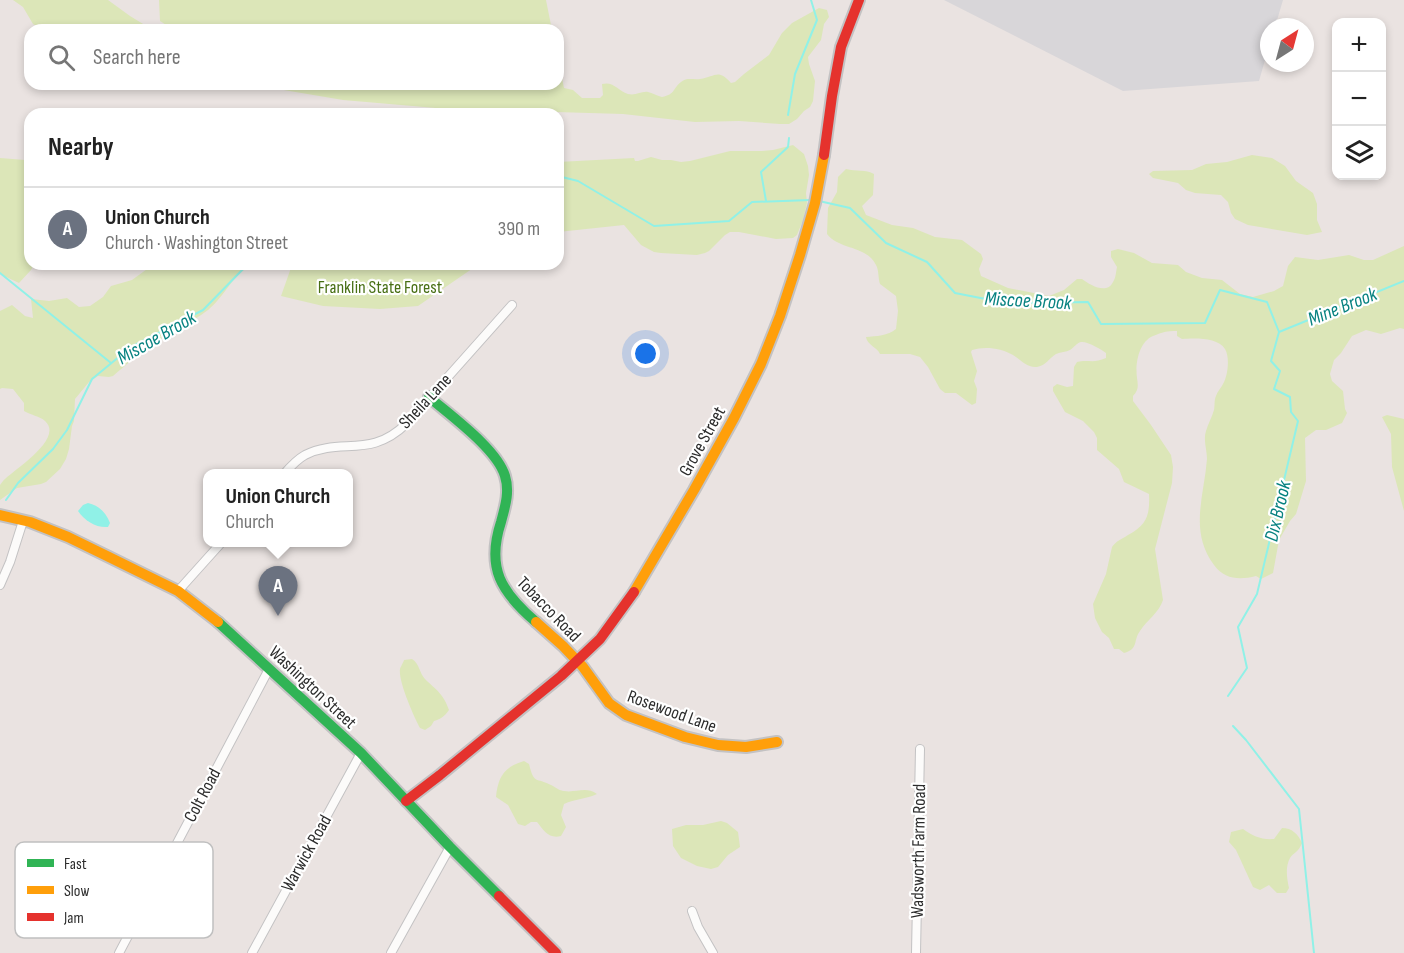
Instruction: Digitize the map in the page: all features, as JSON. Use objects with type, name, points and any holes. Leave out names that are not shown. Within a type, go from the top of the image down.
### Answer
[{"type":"main road","name":"Grove Street","points":[[406,801],[561,676],[600,639],[630,598],[669,533],[734,418],[771,339],[800,255],[815,200],[841,47],[859,0]]},
{"type":"main road","name":"Tobacco Road","points":[[429,397],[488,449],[499,462],[507,488],[505,509],[494,548],[495,565],[499,576],[517,604],[577,661]]},
{"type":"main road","name":"Washington Street","points":[[0,515],[23,520],[68,537],[178,591],[215,619],[361,753],[450,847],[556,953]]},
{"type":"main road","name":"Rosewood Lane","points":[[577,661],[588,672],[605,699],[631,717],[715,745],[740,747],[777,742]]},
{"type":"street","name":"Sheila Lane","points":[[289,469],[300,458],[312,452],[368,445],[386,439],[401,428],[512,305]]},
{"type":"street","points":[[0,585],[23,520]]},
{"type":"street","points":[[178,591],[218,547]]},
{"type":"street","name":"Colt Road","points":[[178,842],[269,669]]},
{"type":"street","name":"Wadsworth Farm Road","points":[[916,953],[920,749]]},
{"type":"street","name":"Warwick Road","points":[[252,953],[361,753]]},
{"type":"street","points":[[391,953],[450,847]]},
{"type":"street","points":[[692,911],[713,953]]},
{"type":"street","name":"Colt Road","points":[[119,953],[127,938]]},
{"type":"shaded area","points":[[944,0],[1283,0],[1278,18],[1260,18],[1262,72],[1259,81],[1123,91]]},
{"type":"green space","points":[[13,0],[108,0],[143,24],[33,24],[23,7]]},
{"type":"green space","points":[[159,0],[546,0],[551,24],[165,24],[160,21]]},
{"type":"green space","points":[[819,8],[827,10],[829,17],[824,24],[821,40],[808,57],[815,81],[813,101],[810,107],[789,124],[739,121],[695,122],[623,114],[564,112],[564,108],[436,108],[343,100],[284,90],[564,90],[564,88],[573,90],[582,98],[600,98],[603,95],[602,84],[606,83],[628,94],[648,92],[662,97],[672,93],[681,82],[686,80],[719,75],[727,78],[731,83],[735,82],[769,55],[782,33],[792,23]]},
{"type":"green space","points":[[793,145],[804,154],[808,166],[807,203],[797,235],[793,238],[776,239],[730,232],[709,251],[697,255],[654,252],[641,245],[624,225],[564,231],[564,162],[634,158],[638,161],[651,157],[681,162],[730,151],[773,150]]},
{"type":"green space","points":[[1252,155],[1272,158],[1285,166],[1296,181],[1313,193],[1317,204],[1317,220],[1322,232],[1307,235],[1248,225],[1235,219],[1228,202],[1221,195],[1195,193],[1186,190],[1178,183],[1153,178],[1149,174],[1153,171],[1192,170],[1206,164],[1227,162]]},
{"type":"green space","points":[[0,158],[24,160],[24,270],[31,270],[19,283],[0,274]]},
{"type":"green space","points":[[846,169],[874,174],[873,195],[862,206],[866,215],[892,225],[913,228],[935,237],[962,240],[981,254],[983,259],[979,269],[981,276],[1008,288],[1049,296],[1064,290],[1077,279],[1082,279],[1098,288],[1110,286],[1115,279],[1117,267],[1111,257],[1111,251],[1118,249],[1134,253],[1152,263],[1178,265],[1186,272],[1202,278],[1222,280],[1240,294],[1253,297],[1283,286],[1288,266],[1295,257],[1318,260],[1349,255],[1364,260],[1373,260],[1404,246],[1404,329],[1400,328],[1381,334],[1366,330],[1352,336],[1334,360],[1330,374],[1332,381],[1343,391],[1347,413],[1342,423],[1326,430],[1316,430],[1305,438],[1306,481],[1296,514],[1279,540],[1273,573],[1261,579],[1256,576],[1233,578],[1223,574],[1206,552],[1202,539],[1200,514],[1207,459],[1205,434],[1214,410],[1215,398],[1226,376],[1227,352],[1222,345],[1211,340],[1182,339],[1177,336],[1177,331],[1153,336],[1144,343],[1139,354],[1138,387],[1133,401],[1171,455],[1173,467],[1172,483],[1155,549],[1163,600],[1159,609],[1138,634],[1132,649],[1124,653],[1119,649],[1114,649],[1095,618],[1093,604],[1106,574],[1112,547],[1146,519],[1149,494],[1124,482],[1119,469],[1097,450],[1097,438],[1094,432],[1083,421],[1065,412],[1053,391],[1053,387],[1057,384],[1073,386],[1074,367],[1077,362],[1101,360],[1106,358],[1106,353],[1097,347],[1081,342],[1070,350],[1056,354],[1043,365],[1033,367],[998,349],[972,350],[977,371],[974,381],[977,389],[976,403],[972,405],[956,393],[945,393],[940,389],[920,357],[910,354],[880,354],[866,337],[886,334],[896,329],[898,311],[896,296],[880,284],[877,267],[872,259],[866,254],[838,243],[827,234],[828,208],[837,192],[838,177]]},
{"type":"green space","points":[[146,270],[244,270],[208,310],[148,348],[113,376],[98,376],[89,382],[75,399],[69,449],[60,469],[46,482],[17,488],[0,500],[0,485],[43,445],[48,437],[49,428],[43,419],[24,411],[24,403],[13,389],[0,389],[0,311],[12,305],[25,316],[33,318],[31,299],[49,301],[67,298],[79,307],[90,306],[103,297],[111,286],[132,280]]},
{"type":"green space","name":"Franklin State Forest","points":[[290,270],[470,270],[418,306],[380,309],[323,306],[281,296]]},
{"type":"green space","points":[[1387,415],[1404,419],[1404,511],[1392,467],[1391,434],[1382,417]]},
{"type":"green space","points":[[412,659],[417,663],[423,677],[442,696],[449,710],[425,730],[420,728],[414,716],[400,675],[400,668],[404,660]]},
{"type":"green space","points":[[524,761],[529,764],[534,778],[562,791],[585,790],[597,794],[564,804],[561,815],[566,827],[561,836],[550,835],[537,822],[531,822],[525,826],[518,824],[508,805],[496,797],[498,784],[503,774],[511,766]]},
{"type":"green space","points":[[721,821],[738,832],[740,847],[728,855],[718,867],[711,869],[697,866],[681,858],[673,846],[672,829]]},
{"type":"green space","points":[[1282,828],[1294,832],[1302,843],[1287,865],[1289,888],[1286,893],[1277,893],[1269,885],[1260,890],[1253,887],[1236,850],[1229,842],[1231,832],[1243,829],[1257,837],[1274,839]]},
{"type":"water","points":[[88,503],[104,513],[110,523],[108,527],[95,525],[81,515],[78,511]]},
{"type":"waterway","points":[[788,115],[795,74],[817,20],[811,0]]},
{"type":"waterway","points":[[766,201],[761,172],[788,147],[789,138]]},
{"type":"waterway","name":"Miscoe Brook","points":[[564,178],[578,181],[654,226],[729,221],[752,202],[811,200]]},
{"type":"waterway","name":"Miscoe Brook","points":[[819,201],[850,208],[886,243],[927,262],[955,293],[1006,303],[1088,302],[1101,324],[1205,323],[1220,290],[1267,302],[1279,332]]},
{"type":"waterway","name":"Miscoe Brook","points":[[6,500],[18,483],[53,449],[67,430],[92,379],[131,347],[203,310],[242,270]]},
{"type":"waterway","points":[[0,273],[111,363]]},
{"type":"waterway","name":"Mine Brook","points":[[1279,332],[1404,281]]},
{"type":"waterway","name":"Dix Brook","points":[[1228,696],[1247,668],[1238,627],[1257,594],[1298,421],[1291,412],[1290,397],[1274,389],[1280,371],[1271,361],[1279,332]]},
{"type":"waterway","name":"Dix Brook","points":[[1233,726],[1299,809],[1314,953]]},
{"type":"traffic: fast","points":[[429,397],[483,444],[493,455],[505,476],[507,494],[497,538],[496,566],[506,589],[536,622]]},
{"type":"traffic: fast","points":[[218,622],[361,753],[499,896]]},
{"type":"traffic: slow","points":[[634,592],[694,490],[761,364],[800,255],[815,203],[824,155]]},
{"type":"traffic: slow","points":[[0,515],[30,522],[109,557],[178,591],[218,622]]},
{"type":"traffic: slow","points":[[536,622],[583,667],[609,703],[626,715],[685,737],[718,745],[746,747],[777,742]]},
{"type":"traffic: jam","points":[[824,155],[841,47],[859,0]]},
{"type":"traffic: jam","points":[[406,801],[561,676],[600,639],[634,592]]},
{"type":"traffic: jam","points":[[499,896],[556,953]]},
{"type":"place","name":"Union Church","points":[[278,616]]}]
